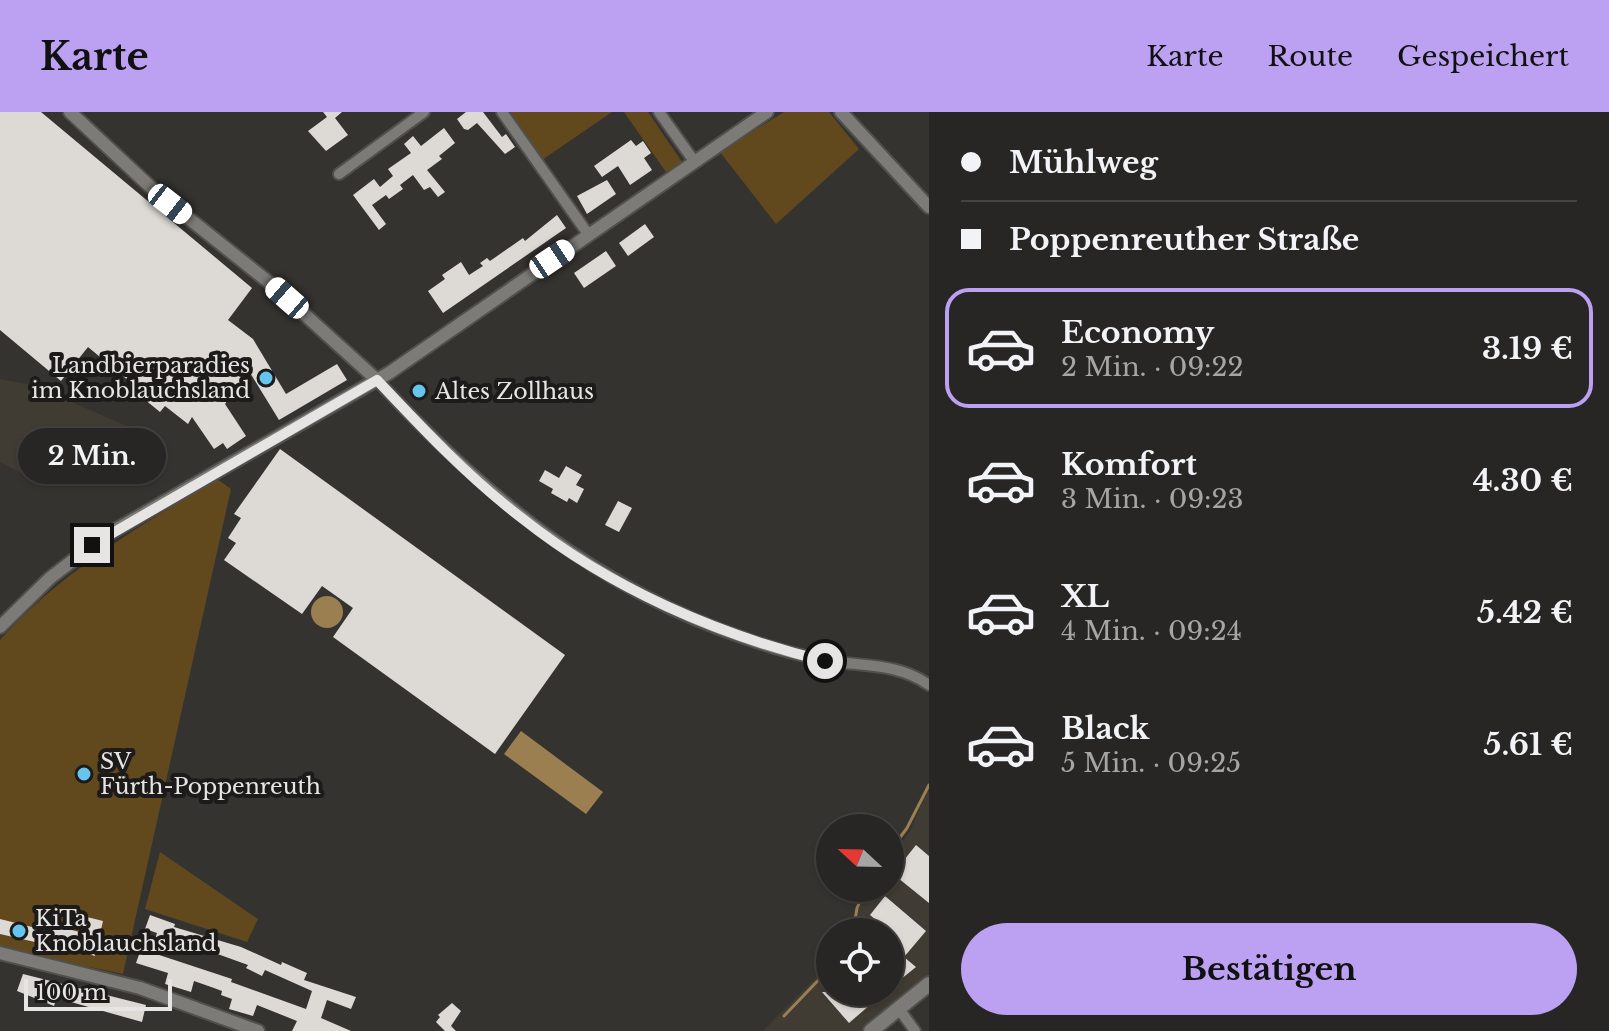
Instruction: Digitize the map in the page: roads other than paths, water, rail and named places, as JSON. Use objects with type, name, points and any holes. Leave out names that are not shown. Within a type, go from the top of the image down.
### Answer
[{"type":"main road","points":[[871,1031],[929,984]]},
{"type":"street","points":[[70,112],[157,193],[271,284],[377,380],[425,433],[523,520],[563,548],[634,589],[744,638],[825,661],[898,669],[929,685]]},
{"type":"street","points":[[339,174],[424,112]]},
{"type":"street","points":[[502,112],[588,234]]},
{"type":"street","points":[[659,112],[694,161]]},
{"type":"street","points":[[0,627],[41,587],[92,545],[377,380],[767,112]]},
{"type":"street","points":[[841,112],[929,207]]},
{"type":"street","points":[[0,953],[155,993],[258,1031]]},
{"type":"street","points":[[899,1009],[915,1031]]},
{"type":"waterway","points":[[904,832],[929,785]]},
{"type":"waterway","points":[[855,918],[860,902]]},
{"type":"waterway","points":[[784,1016],[816,983]]},
{"type":"place","name":"Landbierparadies im Knoblauchsland","points":[[266,378]]},
{"type":"place","name":"Altes Zollhaus","points":[[419,391]]},
{"type":"place","name":"SV Fürth-Poppenreuth","points":[[84,774]]},
{"type":"place","name":"KiTa Knoblauchsland","points":[[19,931]]}]
